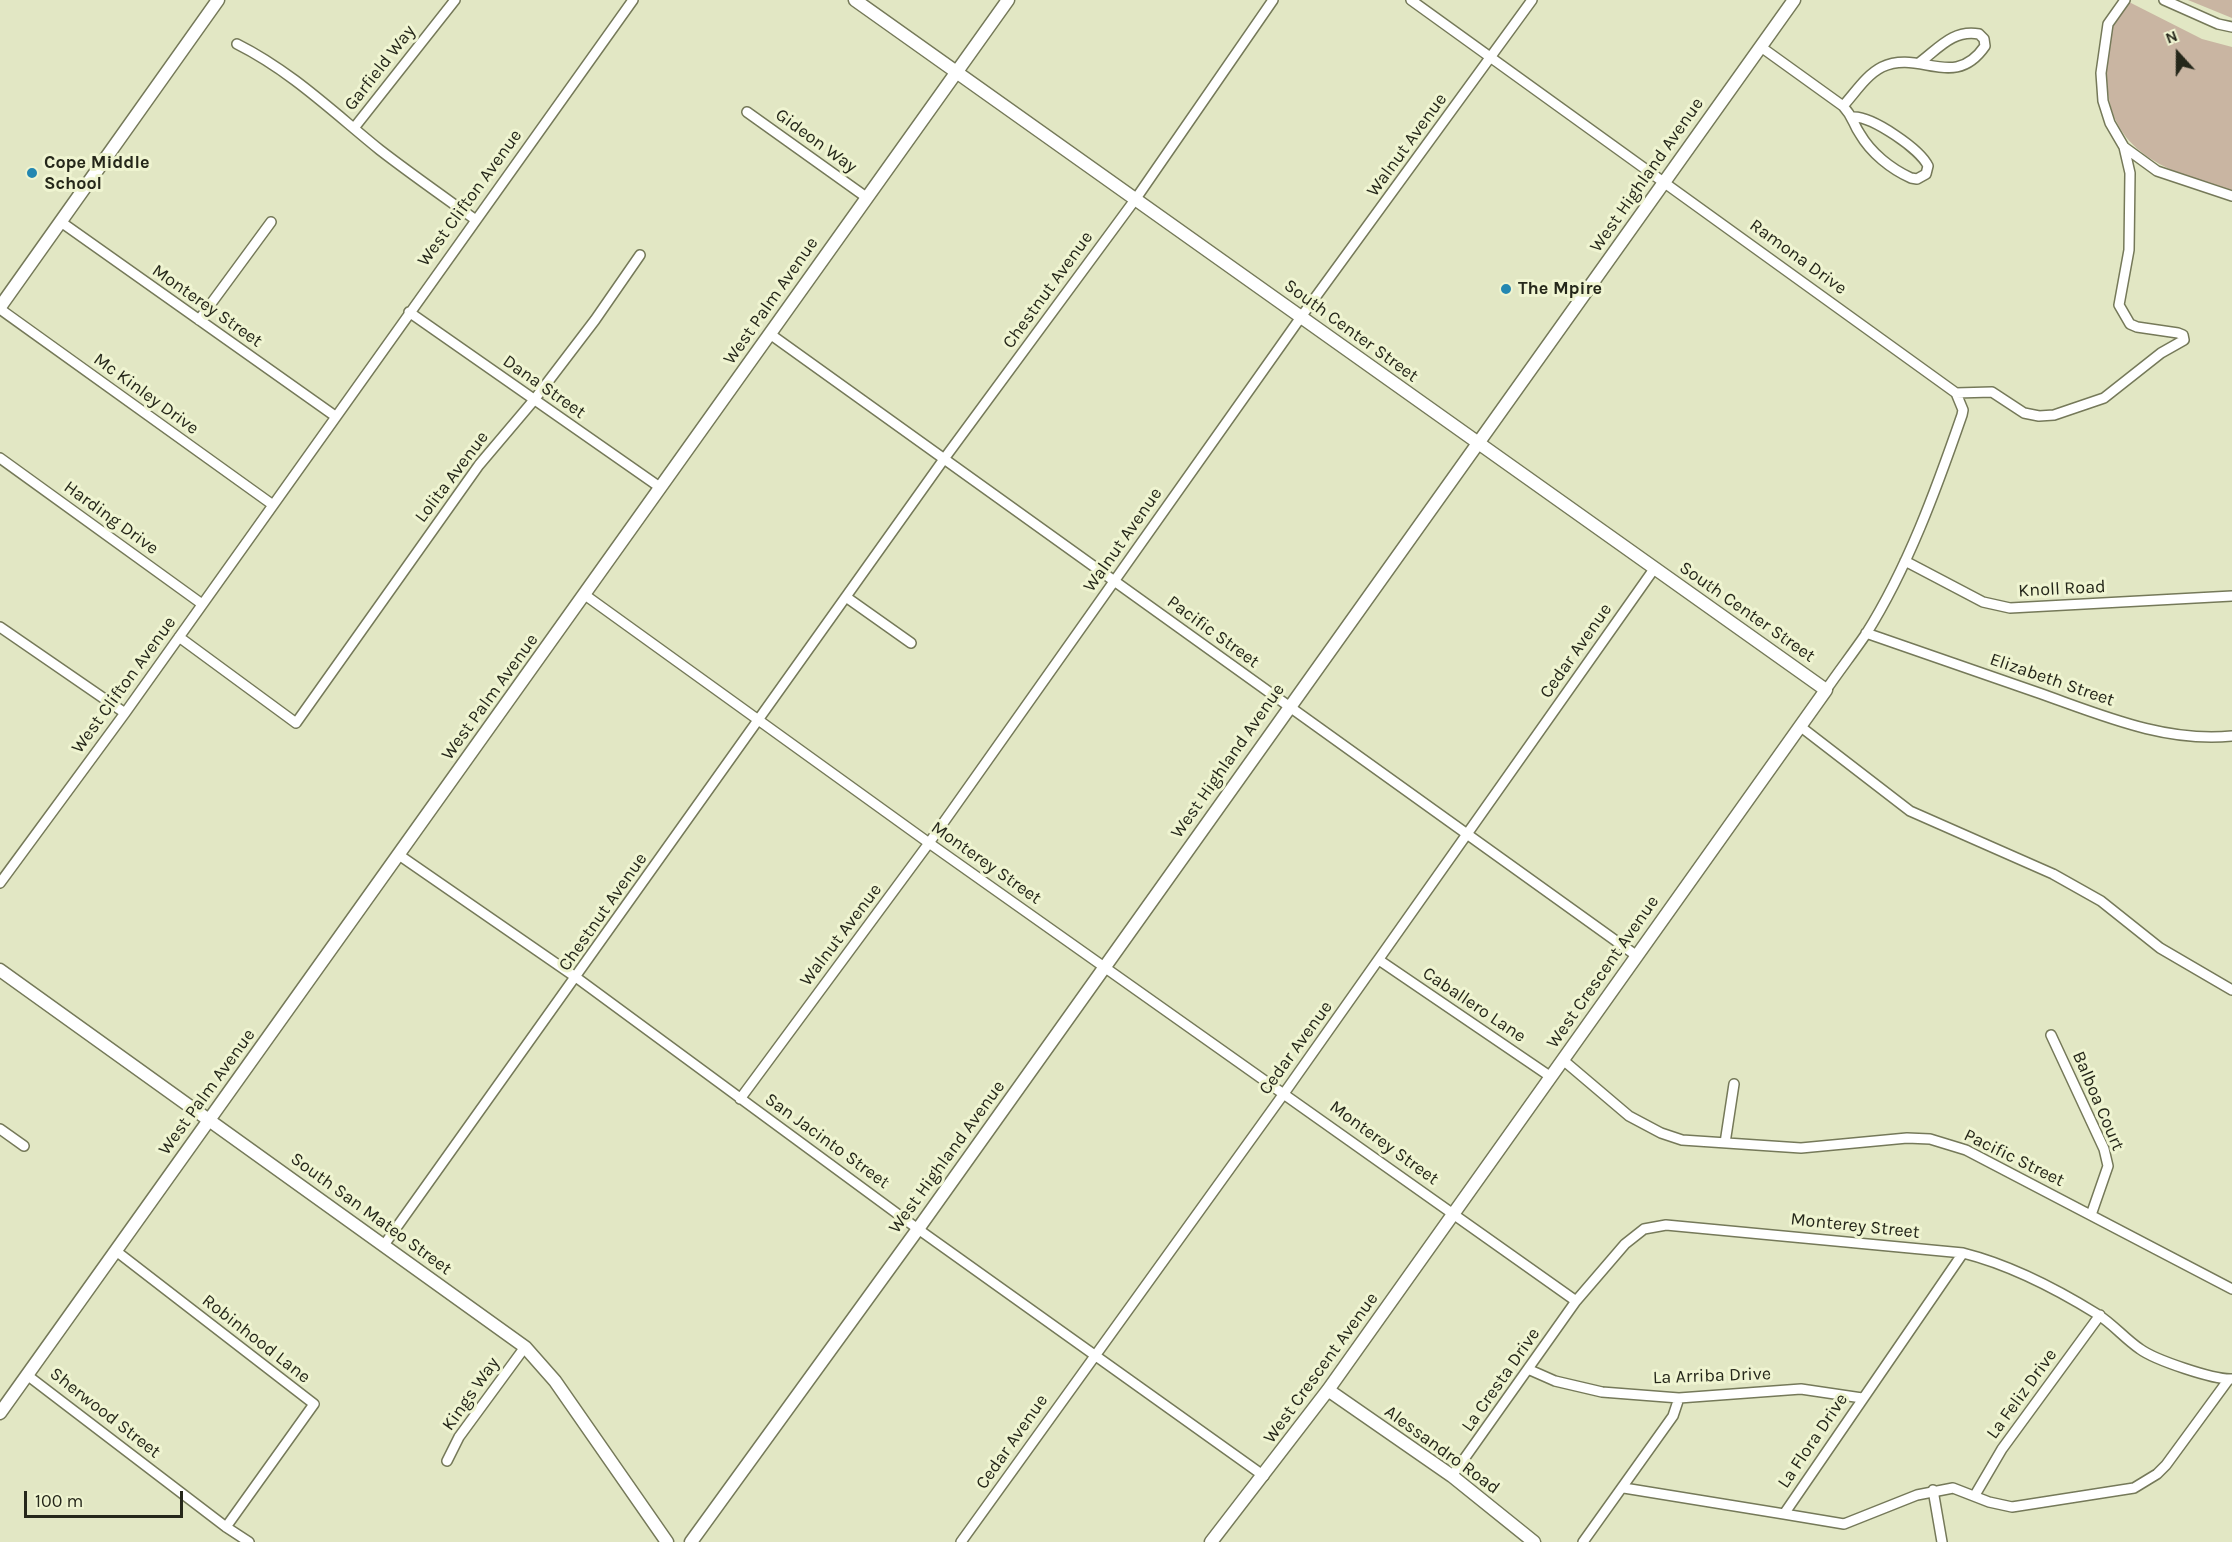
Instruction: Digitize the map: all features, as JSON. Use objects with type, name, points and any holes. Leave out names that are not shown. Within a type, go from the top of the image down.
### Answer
[{"type":"street","points":[[0,308],[218,0]]},
{"type":"street","name":"Garfield Way","points":[[354,128],[455,0]]},
{"type":"street","name":"West Clifton Avenue","points":[[0,883],[125,713],[633,0]]},
{"type":"street","name":"South Center Street","points":[[855,0],[1137,197],[1478,444],[1826,690]]},
{"type":"street","name":"West Palm Avenue","points":[[0,1413],[1008,0]]},
{"type":"street","name":"Chestnut Avenue","points":[[384,1245],[577,978],[944,459],[1137,197],[1273,0]]},
{"type":"street","name":"Ramona Drive","points":[[1411,0],[1956,393]]},
{"type":"street","name":"Walnut Avenue","points":[[740,1099],[929,843],[1301,317],[1492,58],[1532,0]]},
{"type":"street","name":"West Highland Avenue","points":[[691,1542],[1549,347],[1663,180],[1794,0]]},
{"type":"street","points":[[1956,393],[1992,392],[2024,413],[2039,416],[2054,415],[2104,398],[2161,353],[2184,340],[2183,335],[2178,333],[2130,324],[2122,312],[2120,296],[2129,250],[2130,173],[2124,147],[2110,123],[2103,101],[2101,73],[2108,24],[2125,0]]},
{"type":"street","points":[[2164,0],[2218,24],[2232,27]]},
{"type":"street","points":[[1843,106],[1870,74],[1880,68],[1919,63],[1942,69],[1953,69],[1980,54],[1985,46],[1984,39],[1979,34],[1961,34],[1950,38],[1919,63]]},
{"type":"street","name":"Garfield Way","points":[[237,44],[274,64],[476,220]]},
{"type":"street","points":[[1761,47],[1843,106],[1854,117],[1858,132],[1875,153],[1911,178],[1917,179],[1926,174],[1928,166],[1922,156],[1873,121],[1854,117]]},
{"type":"street","name":"Gideon Way","points":[[747,112],[866,197]]},
{"type":"street","points":[[2124,147],[2157,171],[2232,196]]},
{"type":"street","name":"Monterey Street","points":[[60,222],[335,416]]},
{"type":"street","points":[[199,320],[271,222]]},
{"type":"street","name":"Lolita Avenue","points":[[179,637],[296,723],[479,465],[534,400],[595,320],[640,255]]},
{"type":"street","name":"Mc Kinley Drive","points":[[0,308],[273,505]]},
{"type":"street","name":"Dana Street","points":[[409,312],[661,488]]},
{"type":"street","name":"Pacific Street","points":[[770,334],[1637,956]]},
{"type":"street","name":"West Crescent Avenue","points":[[1211,1542],[1264,1476],[1328,1389],[1866,633],[1905,561],[1935,491],[1962,416],[1963,410],[1956,393]]},
{"type":"street","name":"Harding Drive","points":[[0,458],[202,604]]},
{"type":"street","name":"Knoll Road","points":[[1905,561],[1983,602],[2010,608],[2232,596]]},
{"type":"street","name":"Cedar Avenue","points":[[961,1542],[1285,1092],[1654,569]]},
{"type":"street","name":"Monterey Street","points":[[585,595],[929,843],[1285,1092],[1576,1301],[1625,1244],[1644,1229],[1666,1225],[1963,1253],[1983,1258],[2032,1278],[2100,1315],[2141,1350],[2169,1362],[2230,1379]]},
{"type":"street","points":[[846,597],[911,643]]},
{"type":"street","points":[[0,627],[125,713]]},
{"type":"street","name":"Elizabeth Street","points":[[1866,633],[2105,716],[2178,736],[2232,736]]},
{"type":"street","points":[[1801,726],[1910,811],[2053,874],[2101,901],[2160,948],[2232,990]]},
{"type":"street","name":"San Jacinto Street","points":[[399,855],[577,978],[740,1099],[1264,1476]]},
{"type":"street","name":"Caballero Lane","points":[[1379,960],[1551,1077]]},
{"type":"street","name":"South San Mateo Street","points":[[0,970],[525,1347],[555,1381],[667,1542]]},
{"type":"street","name":"Balboa Court","points":[[2051,1035],[2104,1149],[2108,1166],[2091,1215]]},
{"type":"street","name":"Pacific Street","points":[[1563,1060],[1629,1116],[1661,1133],[1682,1140],[1801,1148],[1882,1139],[1930,1139],[1966,1150],[2232,1289]]},
{"type":"street","points":[[1725,1143],[1734,1084]]},
{"type":"street","points":[[0,1129],[24,1146]]},
{"type":"street","name":"Robinhood Lane","points":[[116,1251],[314,1404],[226,1527]]},
{"type":"street","name":"La Flora Drive","points":[[1624,1488],[1784,1514],[1963,1253]]},
{"type":"street","name":"La Cresta Drive","points":[[1452,1476],[1530,1370],[1576,1301]]},
{"type":"street","name":"La Feliz Drive","points":[[1975,1495],[2002,1449],[2100,1315]]},
{"type":"street","name":"Kings Way","points":[[447,1461],[459,1437],[525,1347]]},
{"type":"street","name":"La Arriba Drive","points":[[1530,1370],[1555,1381],[1600,1392],[1679,1398],[1801,1389],[1862,1398]]},
{"type":"street","name":"Sherwood Street","points":[[27,1375],[226,1527],[249,1542]]},
{"type":"street","points":[[1784,1514],[1844,1524],[1933,1490],[1953,1488],[2012,1507],[2133,1488],[2157,1474],[2166,1465],[2230,1379]]},
{"type":"street","name":"Alessandro Road","points":[[1328,1389],[1452,1476],[1534,1542]]},
{"type":"street","points":[[1583,1542],[1624,1488],[1673,1416],[1679,1398]]},
{"type":"street","points":[[1933,1490],[1942,1542]]},
{"type":"shaded area","points":[[2188,0],[2232,0],[2232,18]]},
{"type":"shaded area","points":[[2129,2],[2202,39],[2232,47],[2232,192],[2164,167],[2130,141],[2117,123],[2110,101],[2107,74],[2108,42],[2113,21]]},
{"type":"place","name":"Cope Middle School","points":[[32,173]]},
{"type":"place","name":"The Mpire","points":[[1506,289]]}]
